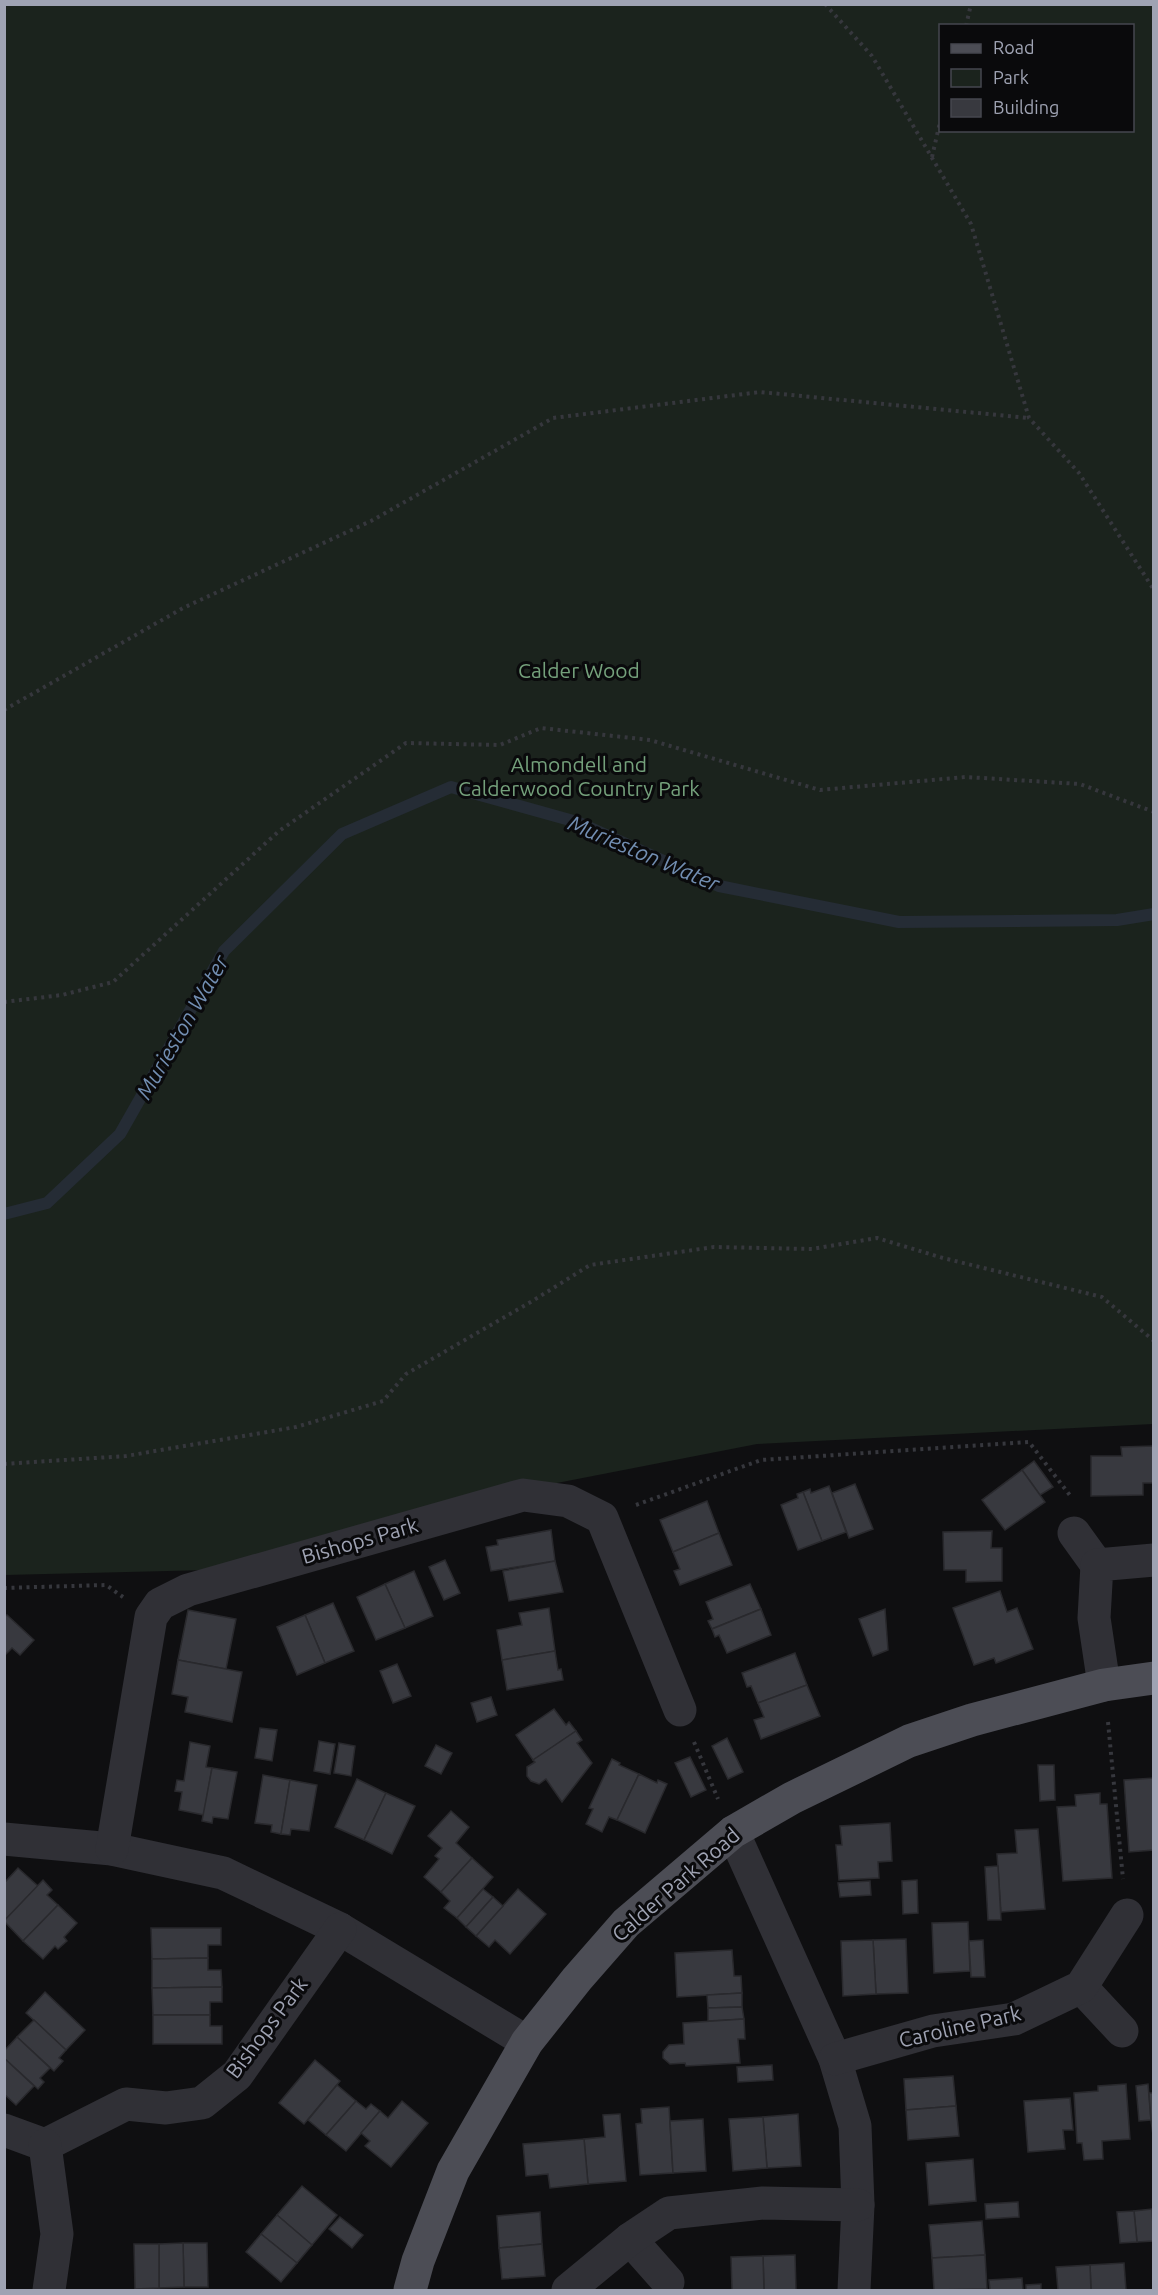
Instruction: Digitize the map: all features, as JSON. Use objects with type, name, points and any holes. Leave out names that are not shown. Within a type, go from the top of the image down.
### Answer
[{"type":"main road","name":"Calder Park Road","points":[[410,2290],[418,2261],[453,2171],[527,2042],[577,1979],[626,1923],[733,1832],[802,1793],[909,1742],[972,1720],[1104,1685],[1154,1678]]},
{"type":"street","name":"Bishops Park","points":[[151,1617],[160,1604],[188,1590],[523,1495],[568,1500],[602,1518]]},
{"type":"street","points":[[602,1518],[680,1710]]},
{"type":"street","points":[[1074,1533],[1097,1565],[1094,1618],[1104,1685]]},
{"type":"street","points":[[1097,1565],[1154,1560]]},
{"type":"street","points":[[112,1849],[151,1617]]},
{"type":"street","points":[[733,1832],[835,2059],[855,2126],[858,2205],[854,2290]]},
{"type":"street","points":[[4,1839],[112,1849],[223,1873],[340,1929],[527,2042]]},
{"type":"street","points":[[1122,2031],[1081,1986],[1127,1915]]},
{"type":"street","name":"Bishops Park","points":[[45,2145],[126,2104],[166,2108],[202,2103],[237,2075],[340,1929]]},
{"type":"street","name":"Caroline Park","points":[[835,2059],[933,2031],[1014,2019],[1081,1986]]},
{"type":"street","points":[[4,2130],[45,2145],[57,2235],[49,2290]]},
{"type":"street","points":[[568,2290],[630,2239],[669,2212],[763,2203],[858,2205]]},
{"type":"street","points":[[630,2239],[668,2283]]},
{"type":"path","points":[[825,4],[872,56],[971,224],[1029,418],[1079,473],[1154,590]]},
{"type":"path","points":[[966,24],[971,4]]},
{"type":"path","points":[[931,158],[939,126]]},
{"type":"path","points":[[4,710],[183,608],[371,521],[553,418],[760,392],[1029,418]]},
{"type":"path","points":[[4,1002],[62,995],[113,982],[279,831],[406,743],[500,746],[541,728],[650,740],[820,790],[966,777],[1080,784],[1154,812]]},
{"type":"path","points":[[4,1464],[126,1456],[296,1426],[383,1401],[406,1374],[590,1265],[714,1247],[812,1249],[877,1238],[943,1258],[1101,1297],[1154,1341]]},
{"type":"path","points":[[602,1518],[761,1460],[1029,1442],[1085,1516],[1074,1533]]},
{"type":"path","points":[[4,1588],[106,1586],[151,1617]]},
{"type":"path","points":[[1104,1685],[1127,1915]]},
{"type":"path","points":[[680,1710],[733,1832]]},
{"type":"green space","name":"Almondell and Calderwood Country Park","points":[[4,5],[1153,5],[1153,1424],[757,1444],[521,1490],[209,1570],[5,1575]]},
{"type":"building","points":[[1154,1446],[1154,1483],[1143,1483],[1143,1495],[1091,1496],[1091,1456],[1122,1456],[1121,1447]]},
{"type":"building","points":[[1034,1461],[1053,1487],[1040,1495],[1022,1470]]},
{"type":"building","points":[[1022,1470],[1045,1502],[1005,1530],[982,1500]]},
{"type":"building","points":[[855,1484],[873,1529],[849,1538],[832,1493]]},
{"type":"building","points":[[829,1486],[846,1532],[822,1541],[803,1492],[810,1489],[811,1493]]},
{"type":"building","points":[[803,1492],[822,1541],[798,1550],[781,1505],[798,1498],[797,1494]]},
{"type":"building","points":[[707,1501],[719,1533],[673,1552],[660,1520]]},
{"type":"building","points":[[551,1530],[555,1561],[491,1571],[486,1547],[498,1545],[497,1540]]},
{"type":"building","points":[[992,1531],[991,1548],[1002,1548],[1002,1581],[966,1582],[966,1570],[944,1570],[943,1532]]},
{"type":"building","points":[[719,1533],[732,1565],[680,1585],[674,1571],[680,1569],[673,1552]]},
{"type":"building","points":[[445,1560],[460,1593],[444,1600],[429,1567]]},
{"type":"building","points":[[555,1561],[563,1592],[509,1601],[503,1571]]},
{"type":"building","points":[[414,1571],[433,1616],[405,1628],[385,1584]]},
{"type":"building","points":[[385,1584],[405,1628],[376,1640],[357,1597]]},
{"type":"building","points":[[750,1584],[761,1609],[712,1629],[708,1621],[713,1619],[706,1602]]},
{"type":"building","points":[[1000,1591],[1007,1612],[1017,1608],[1033,1649],[996,1663],[994,1658],[974,1665],[953,1608]]},
{"type":"building","points":[[333,1603],[354,1651],[325,1663],[305,1615]]},
{"type":"building","points":[[549,1608],[555,1651],[502,1660],[497,1630],[522,1625],[519,1613]]},
{"type":"building","points":[[761,1609],[771,1635],[727,1653],[719,1635],[715,1637],[712,1629]]},
{"type":"building","points":[[885,1609],[888,1650],[873,1656],[859,1619]]},
{"type":"building","points":[[188,1610],[236,1619],[226,1669],[178,1660]]},
{"type":"building","points":[[7,1615],[34,1640],[20,1655],[12,1648],[4,1656],[4,1617]]},
{"type":"building","points":[[305,1615],[325,1663],[297,1675],[277,1627]]},
{"type":"building","points":[[555,1651],[558,1670],[561,1669],[563,1680],[507,1690],[502,1660]]},
{"type":"building","points":[[795,1653],[807,1685],[758,1703],[751,1686],[747,1687],[742,1673]]},
{"type":"building","points":[[178,1660],[242,1672],[232,1722],[185,1712],[188,1697],[172,1694]]},
{"type":"building","points":[[397,1664],[411,1696],[393,1703],[380,1671]]},
{"type":"building","points":[[807,1685],[820,1716],[761,1739],[754,1720],[764,1717],[758,1703]]},
{"type":"building","points":[[491,1697],[497,1715],[477,1722],[471,1703]]},
{"type":"building","points":[[554,1709],[566,1725],[569,1722],[576,1731],[533,1760],[516,1735]]},
{"type":"building","points":[[260,1728],[277,1730],[272,1761],[255,1758]]},
{"type":"building","points":[[576,1731],[582,1740],[577,1743],[592,1763],[562,1802],[546,1779],[539,1784],[531,1781],[527,1776],[527,1767],[535,1762],[533,1760]]},
{"type":"building","points":[[727,1738],[743,1772],[728,1779],[712,1746]]},
{"type":"building","points":[[319,1741],[335,1744],[330,1774],[314,1771]]},
{"type":"building","points":[[190,1742],[210,1746],[206,1767],[212,1768],[204,1815],[179,1810],[182,1792],[175,1791],[177,1780],[184,1781]]},
{"type":"building","points":[[339,1743],[355,1746],[351,1776],[334,1773]]},
{"type":"building","points":[[436,1745],[452,1753],[441,1774],[425,1766]]},
{"type":"building","points":[[690,1757],[706,1790],[691,1797],[675,1763]]},
{"type":"building","points":[[612,1759],[620,1763],[619,1765],[639,1774],[617,1820],[609,1817],[602,1832],[586,1824],[593,1809],[589,1808]]},
{"type":"building","points":[[1038,1765],[1054,1765],[1055,1800],[1040,1801]]},
{"type":"building","points":[[212,1768],[237,1772],[228,1819],[213,1817],[212,1823],[202,1821]]},
{"type":"building","points":[[639,1774],[657,1783],[658,1780],[667,1784],[645,1833],[617,1820]]},
{"type":"building","points":[[263,1775],[290,1780],[281,1834],[271,1832],[272,1825],[255,1823]]},
{"type":"building","points":[[1154,1778],[1154,1850],[1129,1852],[1124,1780]]},
{"type":"building","points":[[357,1779],[386,1793],[364,1840],[335,1827]]},
{"type":"building","points":[[290,1780],[317,1785],[309,1831],[291,1829],[290,1835],[281,1834]]},
{"type":"building","points":[[386,1793],[415,1806],[392,1854],[364,1840]]},
{"type":"building","points":[[1100,1793],[1100,1804],[1107,1804],[1112,1878],[1063,1881],[1057,1807],[1076,1806],[1075,1795]]},
{"type":"building","points":[[451,1811],[469,1827],[456,1843],[472,1858],[441,1892],[424,1877],[439,1859],[435,1856],[442,1848],[428,1836]]},
{"type":"building","points":[[890,1823],[892,1861],[878,1862],[879,1878],[839,1880],[836,1845],[842,1845],[840,1826]]},
{"type":"building","points":[[1038,1829],[1045,1909],[1001,1912],[997,1854],[1017,1853],[1015,1830]]},
{"type":"building","points":[[472,1858],[493,1877],[457,1918],[444,1908],[450,1901],[441,1892]]},
{"type":"building","points":[[998,1866],[1001,1920],[988,1920],[985,1867]]},
{"type":"building","points":[[18,1868],[38,1886],[4,1921],[4,1880],[6,1881]]},
{"type":"building","points":[[43,1880],[52,1890],[47,1895],[58,1905],[23,1941],[4,1921]]},
{"type":"building","points":[[917,1880],[918,1913],[903,1914],[902,1881]]},
{"type":"building","points":[[870,1881],[871,1895],[840,1897],[838,1883]]},
{"type":"building","points":[[483,1889],[493,1897],[466,1927],[457,1918]]},
{"type":"building","points":[[518,1889],[546,1914],[510,1954],[495,1940],[489,1947],[476,1936]]},
{"type":"building","points":[[493,1897],[503,1906],[476,1936],[466,1927]]},
{"type":"building","points":[[58,1905],[77,1923],[64,1937],[67,1941],[58,1949],[55,1946],[43,1959],[23,1941]]},
{"type":"building","points":[[968,1922],[970,1971],[934,1973],[932,1923]]},
{"type":"building","points":[[151,1928],[221,1928],[221,1945],[208,1945],[208,1958],[152,1959]]},
{"type":"building","points":[[906,1939],[908,1993],[876,1994],[873,1940]]},
{"type":"building","points":[[873,1940],[876,1994],[843,1996],[841,1941]]},
{"type":"building","points":[[983,1940],[985,1977],[971,1977],[969,1941]]},
{"type":"building","points":[[732,1950],[734,1976],[741,1976],[742,1993],[677,1997],[675,1953]]},
{"type":"building","points":[[208,1958],[208,1970],[221,1970],[222,1987],[152,1988],[152,1959]]},
{"type":"building","points":[[222,1987],[222,2002],[210,2002],[210,2015],[153,2015],[152,1988]]},
{"type":"building","points":[[45,1992],[85,2030],[66,2050],[26,2013]]},
{"type":"building","points":[[742,1993],[742,2007],[708,2008],[707,1995]]},
{"type":"building","points":[[742,2007],[744,2019],[708,2021],[708,2008]]},
{"type":"building","points":[[153,2015],[210,2015],[210,2026],[222,2026],[222,2044],[153,2044]]},
{"type":"building","points":[[744,2019],[745,2039],[738,2039],[740,2063],[686,2066],[685,2063],[670,2064],[663,2058],[663,2052],[669,2045],[684,2044],[683,2023]]},
{"type":"building","points":[[34,2020],[66,2050],[59,2058],[63,2061],[54,2071],[17,2037]]},
{"type":"building","points":[[17,2037],[50,2068],[40,2078],[44,2082],[38,2089],[4,2058],[4,2051]]},
{"type":"building","points":[[4,2058],[34,2086],[16,2105],[4,2094]]},
{"type":"building","points":[[315,2060],[340,2081],[304,2124],[279,2103]]},
{"type":"building","points":[[772,2065],[773,2080],[738,2082],[737,2067]]},
{"type":"building","points":[[953,2076],[956,2106],[906,2110],[904,2079]]},
{"type":"building","points":[[1126,2084],[1130,2139],[1102,2141],[1103,2159],[1084,2160],[1082,2143],[1077,2143],[1074,2093],[1098,2091],[1098,2086]]},
{"type":"building","points":[[1148,2084],[1151,2120],[1139,2121],[1136,2086]]},
{"type":"building","points":[[337,2085],[356,2101],[326,2135],[308,2120]]},
{"type":"building","points":[[1149,2093],[1154,2093],[1154,2143],[1151,2120]]},
{"type":"building","points":[[1070,2098],[1073,2130],[1063,2130],[1065,2149],[1028,2152],[1024,2101]]},
{"type":"building","points":[[356,2101],[366,2109],[371,2104],[380,2111],[346,2151],[326,2135]]},
{"type":"building","points":[[402,2101],[428,2123],[391,2167],[365,2146],[370,2141],[361,2133],[380,2111],[388,2118]]},
{"type":"building","points":[[956,2106],[959,2136],[908,2140],[906,2110]]},
{"type":"building","points":[[669,2107],[673,2173],[640,2175],[636,2124],[642,2123],[641,2109]]},
{"type":"building","points":[[620,2114],[626,2181],[588,2184],[584,2139],[605,2137],[603,2115]]},
{"type":"building","points":[[798,2114],[801,2166],[767,2168],[763,2117]]},
{"type":"building","points":[[763,2117],[767,2168],[733,2171],[729,2119]]},
{"type":"building","points":[[703,2119],[706,2171],[673,2173],[670,2121]]},
{"type":"building","points":[[584,2139],[588,2184],[550,2188],[548,2174],[526,2176],[523,2144]]},
{"type":"building","points":[[973,2159],[976,2201],[929,2205],[926,2163]]},
{"type":"building","points":[[302,2186],[337,2215],[312,2245],[277,2215]]},
{"type":"building","points":[[1018,2202],[1019,2217],[986,2219],[985,2204]]},
{"type":"building","points":[[1152,2209],[1154,2241],[1137,2242],[1134,2211]]},
{"type":"building","points":[[1134,2211],[1137,2242],[1120,2243],[1117,2212]]},
{"type":"building","points":[[540,2212],[542,2244],[499,2248],[497,2216]]},
{"type":"building","points":[[277,2215],[312,2245],[297,2263],[261,2234]]},
{"type":"building","points":[[340,2217],[363,2235],[352,2248],[329,2229]]},
{"type":"building","points":[[982,2221],[985,2255],[932,2258],[929,2225]]},
{"type":"building","points":[[261,2234],[297,2263],[281,2282],[246,2252]]},
{"type":"building","points":[[183,2243],[207,2243],[208,2287],[184,2287]]},
{"type":"building","points":[[183,2243],[184,2287],[159,2288],[159,2244]]},
{"type":"building","points":[[134,2244],[159,2244],[159,2288],[135,2289]]},
{"type":"building","points":[[542,2244],[545,2276],[502,2279],[499,2248]]},
{"type":"building","points":[[795,2255],[796,2290],[764,2290],[763,2256]]},
{"type":"building","points":[[985,2255],[987,2289],[934,2290],[932,2258]]},
{"type":"building","points":[[763,2256],[764,2290],[732,2290],[731,2257]]},
{"type":"building","points":[[1124,2263],[1126,2290],[1091,2290],[1090,2265]]},
{"type":"building","points":[[1090,2265],[1091,2290],[1058,2290],[1056,2267]]},
{"type":"building","points":[[1022,2278],[1023,2290],[990,2290],[989,2280]]},
{"type":"building","points":[[1041,2284],[1041,2290],[1026,2290],[1026,2285]]},
{"type":"waterway","name":"Murieston Water","points":[[4,1214],[47,1203],[120,1134],[224,951],[342,834],[451,787],[577,822],[719,886],[899,922],[1117,920],[1154,914]]},
{"type":"park label","name":"Calder Wood","points":[[579,671]]}]
